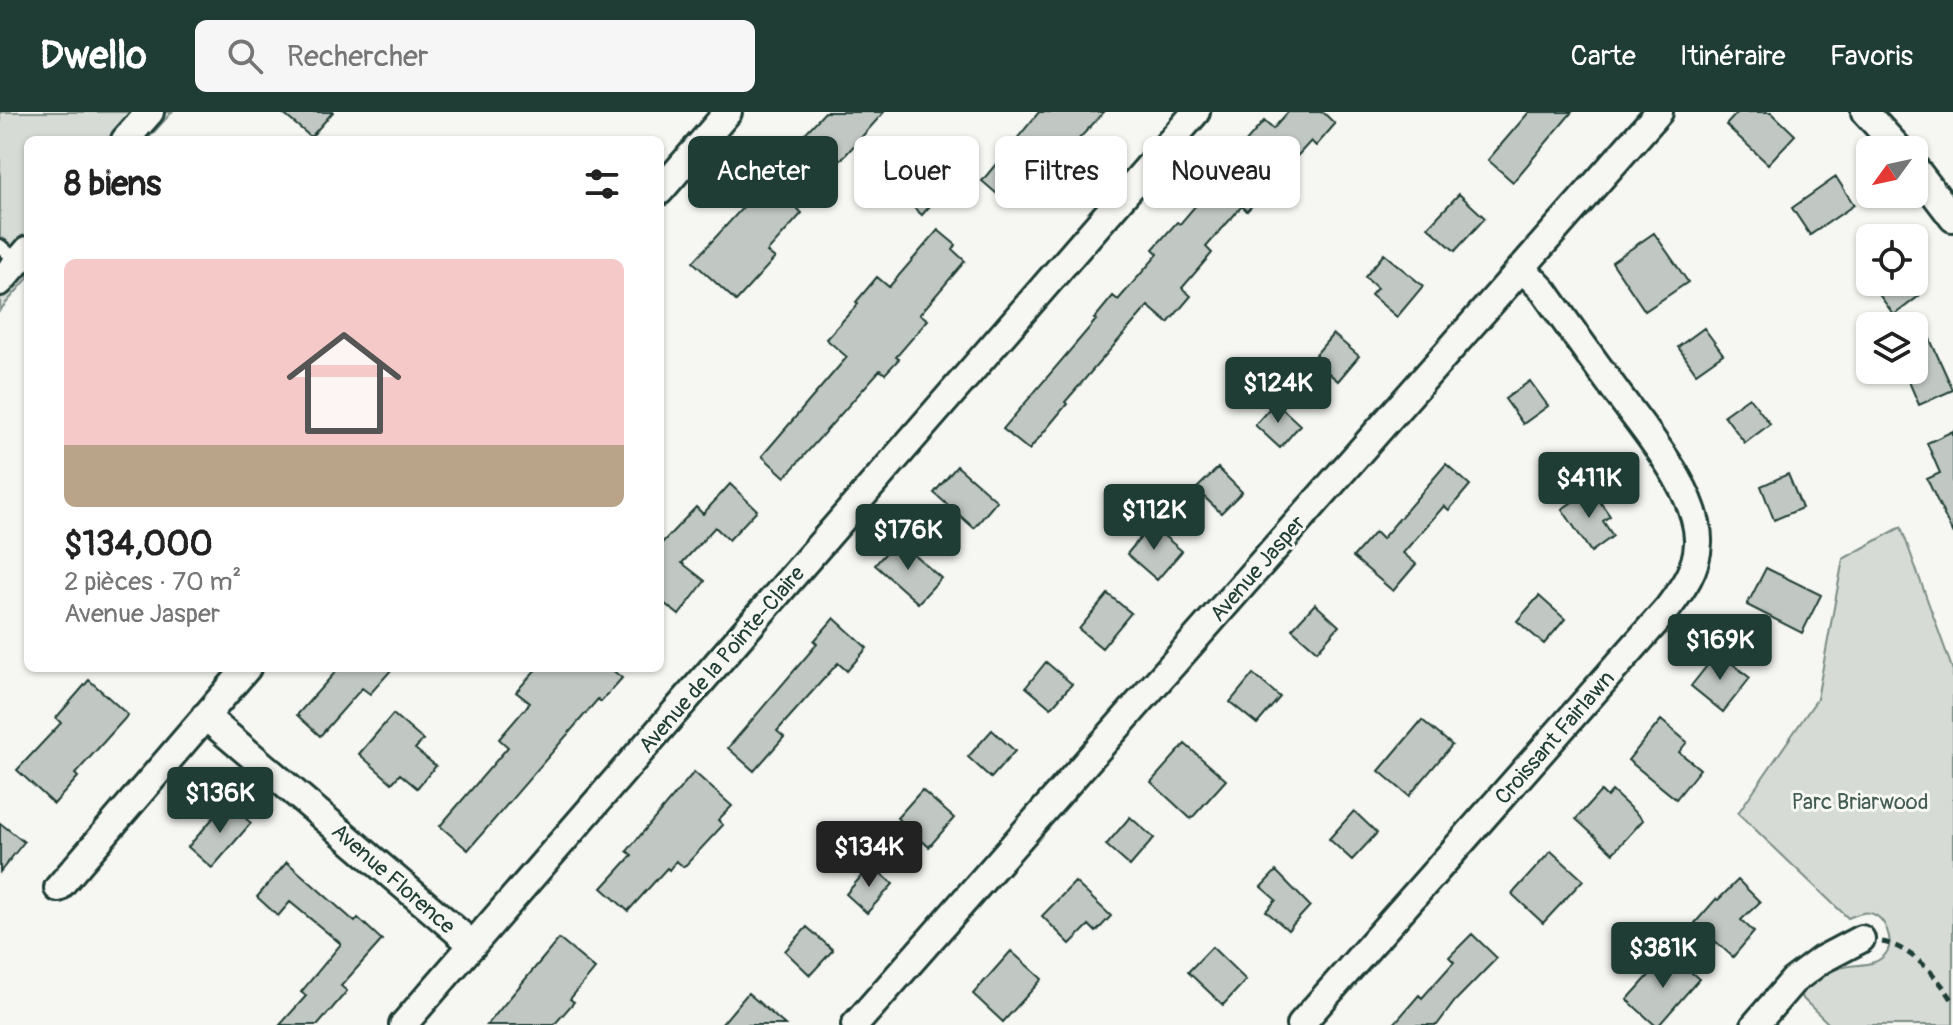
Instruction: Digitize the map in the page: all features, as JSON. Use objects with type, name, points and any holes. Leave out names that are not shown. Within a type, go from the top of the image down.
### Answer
[{"type":"street","points":[[129,136],[150,112]]},
{"type":"street","points":[[664,186],[728,112]]},
{"type":"street","name":"Avenue de la Pointe-Claire","points":[[403,1025],[1196,112]]},
{"type":"street","name":"Avenue Jasper","points":[[855,1025],[1659,112]]},
{"type":"street","points":[[1865,112],[1887,136]]},
{"type":"street","points":[[1928,185],[1953,218]]},
{"type":"street","points":[[0,282],[15,253]]},
{"type":"street","name":"Croissant Fairlawn","points":[[1300,1025],[1668,608],[1691,576],[1696,560],[1697,527],[1679,483],[1552,302],[1522,268]]},
{"type":"street","points":[[58,888],[244,672]]},
{"type":"street","name":"Avenue Florence","points":[[205,716],[473,945]]},
{"type":"street","points":[[1755,1025],[1793,981],[1821,960],[1861,939]]},
{"type":"path","points":[[1890,943],[1917,959],[1953,1001]]},
{"type":"green space","points":[[0,112],[172,112],[151,136],[24,136],[24,283],[0,310]]},
{"type":"green space","name":"Parc Briarwood","points":[[1901,527],[1953,671],[1953,1025],[1830,1025],[1798,994],[1828,972],[1878,961],[1889,947],[1887,930],[1877,916],[1870,913],[1848,918],[1738,813],[1817,699],[1843,559]]},
{"type":"building","points":[[281,112],[333,112],[310,136]]},
{"type":"building","points":[[825,112],[884,112],[862,136],[854,136],[854,145],[841,160],[838,157],[838,136],[803,136]]},
{"type":"building","points":[[1039,112],[1104,112],[1082,136],[1019,136]]},
{"type":"building","points":[[1288,112],[1323,112],[1335,124],[1316,146],[1311,141],[1300,153],[1300,136],[1251,136],[1264,121],[1273,129]]},
{"type":"building","points":[[1529,112],[1572,112],[1513,182],[1488,160]]},
{"type":"building","points":[[1738,112],[1771,112],[1795,135],[1768,164],[1726,125]]},
{"type":"building","points":[[995,165],[995,192],[982,181]]},
{"type":"building","points":[[1836,177],[1854,205],[1810,235],[1792,208]]},
{"type":"building","points":[[1459,194],[1485,218],[1455,251],[1428,227]]},
{"type":"building","points":[[742,208],[797,208],[802,213],[767,252],[775,258],[736,301],[693,262]]},
{"type":"building","points":[[914,208],[928,208],[922,215]]},
{"type":"building","points":[[1194,208],[1240,208],[1206,247],[1212,253],[1182,288],[1191,296],[1168,323],[1148,306],[1065,402],[1067,404],[1029,450],[1003,429],[1113,296],[1118,300],[1158,254],[1153,249],[1177,222],[1180,224]]},
{"type":"building","points":[[938,230],[956,245],[953,250],[965,261],[920,314],[928,320],[896,357],[899,359],[885,374],[880,370],[785,477],[762,456],[847,357],[826,339],[858,304],[856,302],[877,277],[889,287]]},
{"type":"building","points":[[1654,233],[1688,282],[1645,311],[1612,262]]},
{"type":"building","points":[[1384,254],[1423,286],[1397,317],[1371,295],[1377,288],[1365,277]]},
{"type":"building","points":[[1880,296],[1919,296],[1898,312],[1892,312]]},
{"type":"building","points":[[1704,328],[1723,354],[1696,373],[1678,347]]},
{"type":"building","points":[[1333,334],[1359,356],[1338,381],[1312,359]]},
{"type":"building","points":[[1928,337],[1953,390],[1919,405],[1910,384],[1928,384]]},
{"type":"building","points":[[1530,381],[1548,406],[1523,424],[1505,399]]},
{"type":"building","points":[[1749,397],[1770,424],[1745,443],[1724,415]]},
{"type":"building","points":[[1275,402],[1300,425],[1280,448],[1255,425]]},
{"type":"building","points":[[1953,431],[1953,534],[1927,479],[1940,473],[1927,443]]},
{"type":"building","points":[[1446,464],[1470,485],[1449,510],[1444,506],[1403,553],[1416,564],[1393,591],[1353,557],[1375,532],[1382,539]]},
{"type":"building","points":[[957,466],[997,501],[974,528],[934,493]]},
{"type":"building","points":[[1218,468],[1242,492],[1221,513],[1196,489]]},
{"type":"building","points":[[1788,474],[1802,508],[1774,520],[1761,486]]},
{"type":"building","points":[[730,484],[757,510],[729,540],[715,527],[682,563],[705,581],[679,615],[664,603],[664,541],[696,507],[703,514]]},
{"type":"building","points":[[1591,489],[1610,516],[1603,521],[1613,536],[1591,552],[1562,509]]},
{"type":"building","points":[[1151,525],[1182,551],[1157,580],[1127,554]]},
{"type":"building","points":[[897,540],[941,578],[918,603],[875,565]]},
{"type":"building","points":[[1766,568],[1821,595],[1802,633],[1747,605]]},
{"type":"building","points":[[1108,594],[1131,613],[1102,648],[1079,629]]},
{"type":"building","points":[[1539,596],[1565,619],[1544,644],[1517,621]]},
{"type":"building","points":[[1315,604],[1339,626],[1317,651],[1292,629]]},
{"type":"building","points":[[834,618],[867,648],[847,671],[838,663],[777,731],[784,737],[754,771],[728,748],[817,644],[814,641]]},
{"type":"building","points":[[1718,652],[1750,678],[1723,712],[1691,686]]},
{"type":"building","points":[[1046,662],[1072,684],[1051,708],[1026,687]]},
{"type":"building","points":[[335,672],[389,672],[370,694],[362,688],[320,736],[297,715]]},
{"type":"building","points":[[534,672],[615,672],[622,678],[601,702],[598,699],[468,850],[440,826],[508,747],[499,739],[530,703],[516,692]]},
{"type":"building","points":[[1253,674],[1280,697],[1257,724],[1230,702]]},
{"type":"building","points":[[89,680],[128,715],[75,774],[78,777],[54,804],[17,770],[61,723],[56,718]]},
{"type":"building","points":[[393,714],[423,740],[415,749],[436,766],[417,788],[400,774],[392,783],[359,754]]},
{"type":"building","points":[[1422,720],[1452,745],[1409,796],[1379,771]]},
{"type":"building","points":[[1661,720],[1687,742],[1679,752],[1700,769],[1676,799],[1628,760]]},
{"type":"building","points":[[992,730],[1015,751],[991,778],[968,757]]},
{"type":"building","points":[[1185,744],[1226,780],[1191,819],[1151,782]]},
{"type":"building","points":[[694,772],[732,806],[718,820],[723,825],[684,867],[676,861],[669,870],[667,868],[628,911],[602,888],[632,855],[627,851]]},
{"type":"building","points":[[922,790],[954,818],[929,847],[897,818]]},
{"type":"building","points":[[1601,791],[1607,797],[1612,791],[1643,820],[1613,853],[1576,819]]},
{"type":"building","points":[[227,802],[251,823],[212,868],[188,847]]},
{"type":"building","points":[[1354,811],[1377,833],[1352,860],[1329,839]]},
{"type":"building","points":[[1130,817],[1154,838],[1130,866],[1106,845]]},
{"type":"building","points":[[0,823],[24,842],[0,872]]},
{"type":"building","points":[[1551,851],[1583,880],[1543,923],[1512,894]]},
{"type":"building","points":[[287,862],[355,922],[358,918],[382,940],[341,986],[347,991],[318,1025],[280,1025],[306,996],[301,992],[341,944],[290,902],[278,916],[257,897]]},
{"type":"building","points":[[871,865],[893,884],[867,913],[846,894]]},
{"type":"building","points":[[1276,871],[1310,906],[1288,930],[1266,911],[1276,900],[1261,887]]},
{"type":"building","points":[[1738,880],[1760,902],[1741,920],[1754,932],[1733,957],[1695,923]]},
{"type":"building","points":[[1075,882],[1111,916],[1096,932],[1089,925],[1070,944],[1042,916]]},
{"type":"building","points":[[807,927],[833,950],[810,975],[785,951]]},
{"type":"building","points":[[1472,934],[1497,958],[1455,1001],[1437,1025],[1393,1025],[1454,962],[1449,957]]},
{"type":"building","points":[[559,939],[595,969],[570,999],[574,1002],[554,1025],[487,1025]]},
{"type":"building","points":[[1212,947],[1246,980],[1223,1005],[1188,972]]},
{"type":"building","points":[[1011,951],[1042,979],[1003,1022],[973,994]]},
{"type":"building","points":[[1669,953],[1699,979],[1659,1025],[1655,1025],[1627,1000]]},
{"type":"building","points":[[748,993],[785,1025],[721,1025]]}]
